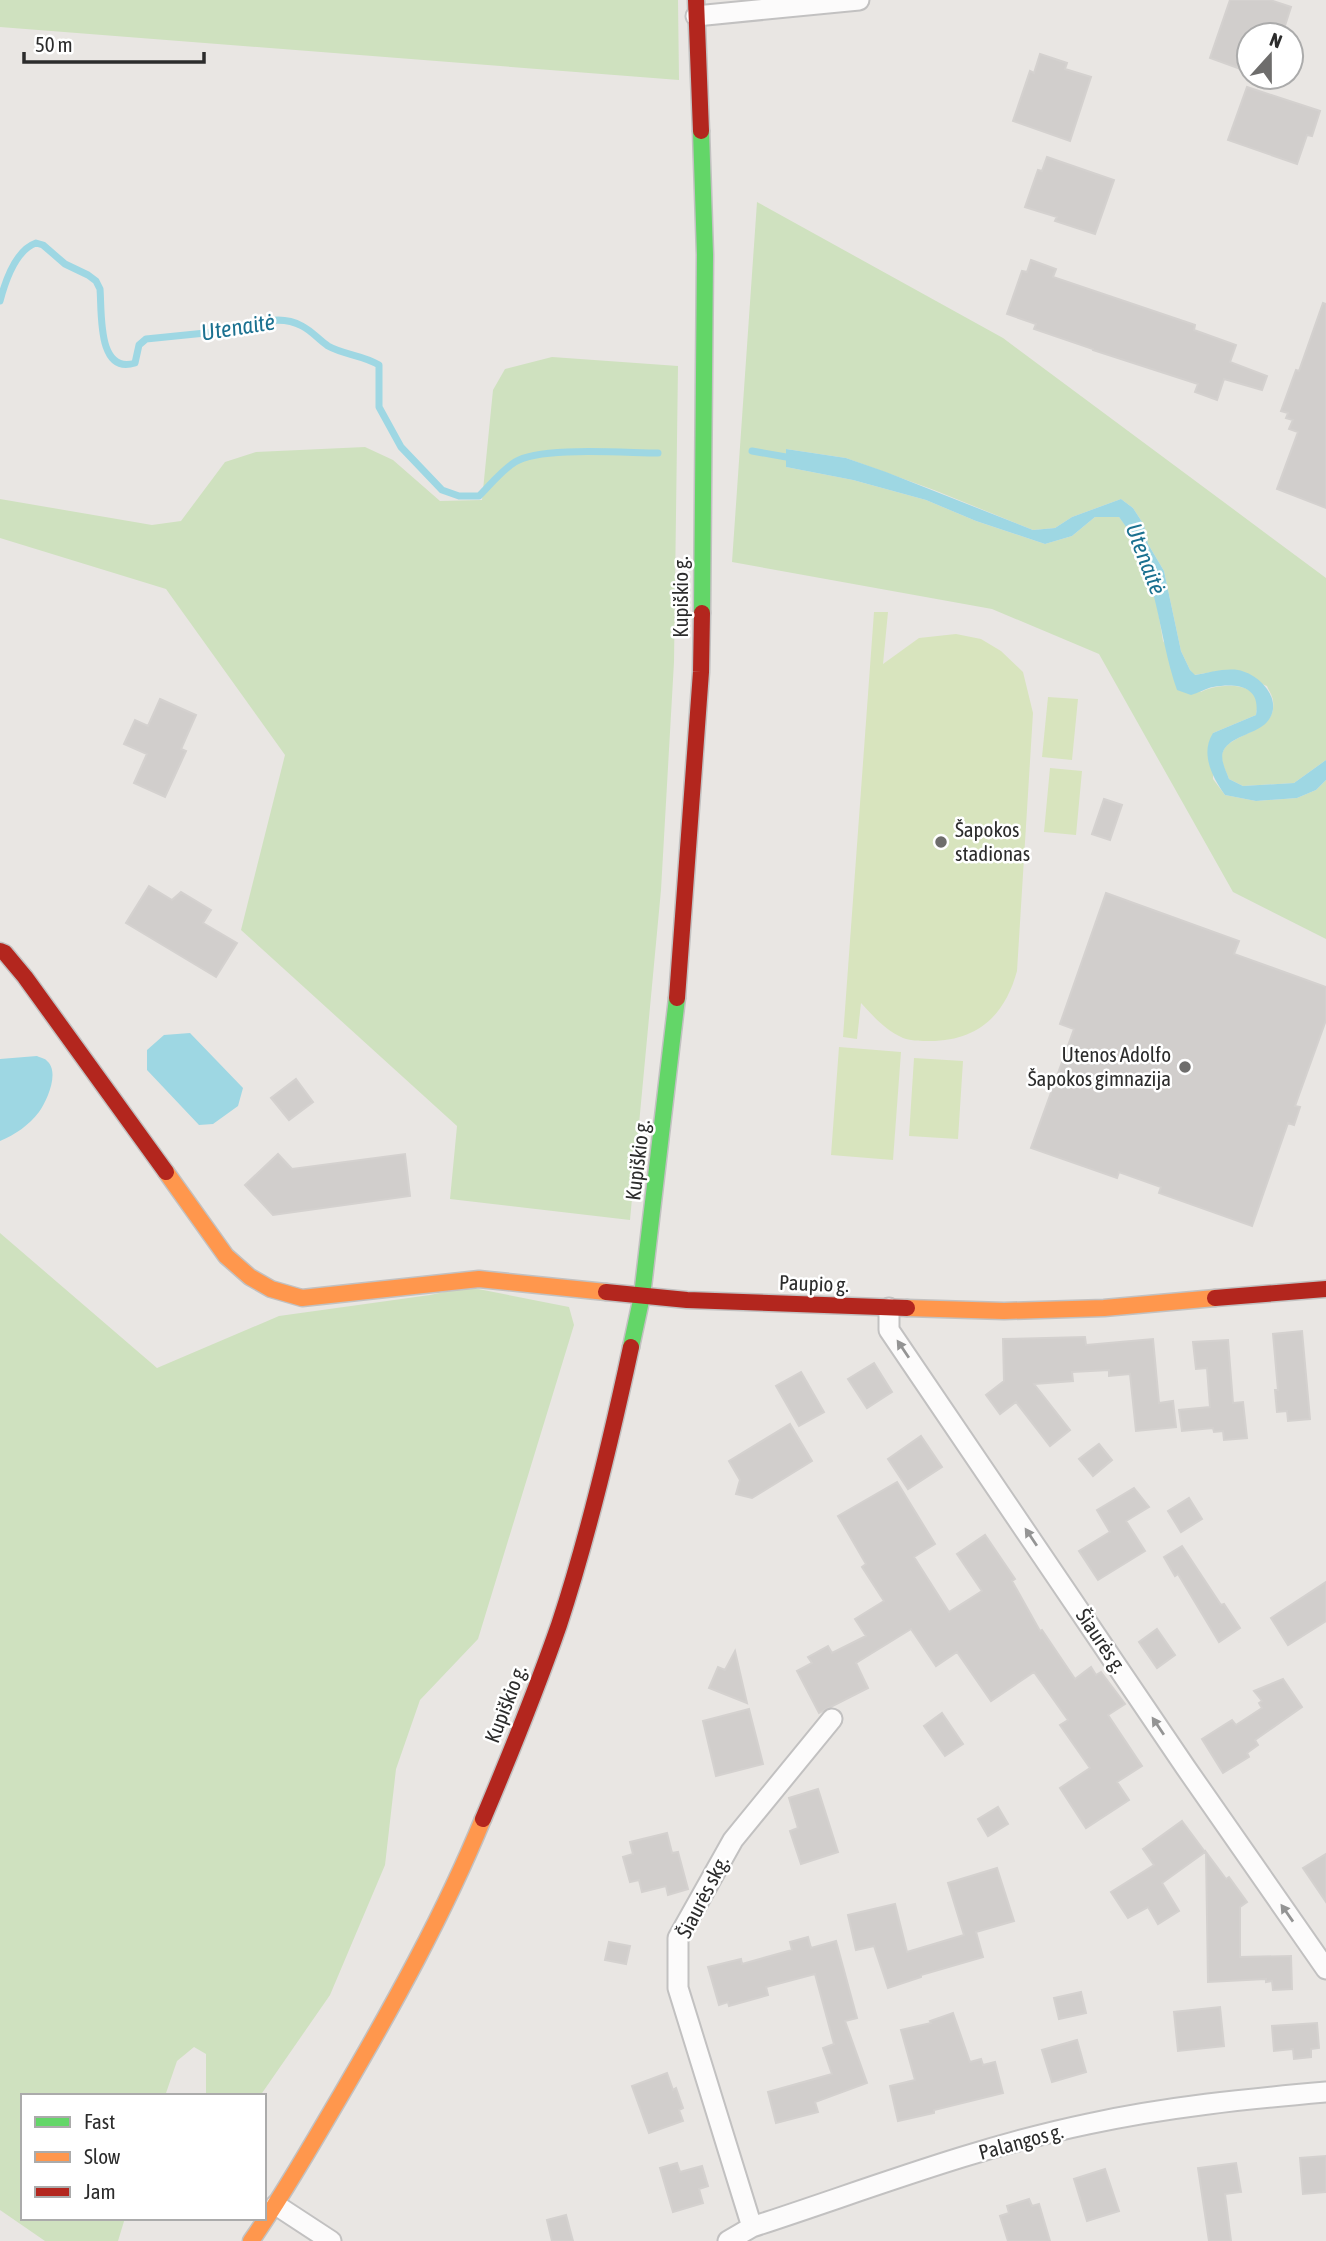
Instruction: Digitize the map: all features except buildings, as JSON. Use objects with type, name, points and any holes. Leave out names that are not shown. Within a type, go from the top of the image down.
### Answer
[{"type":"main road","name":"Kupiškio g.","points":[[266,2219],[374,2038],[399,1990],[480,1826],[519,1732],[559,1624],[589,1525],[642,1296],[677,1004],[701,672],[705,255],[696,8]]},
{"type":"main road","name":"Paupio g.","points":[[0,951],[5,953],[25,977],[226,1256],[250,1277],[271,1289],[302,1298],[479,1279],[642,1296],[1004,1311],[1104,1308],[1326,1289]]},
{"type":"main road","name":"Kupiškio g.","points":[[251,2241],[266,2220]]},
{"type":"street","points":[[696,8],[859,0]]},
{"type":"street","name":"Šiaurės g.","points":[[889,1308],[889,1330],[1326,1969]]},
{"type":"street","name":"Šiaurės skg.","points":[[752,2227],[678,1988],[678,1938],[733,1840],[832,1719]]},
{"type":"street","name":"Palangos g.","points":[[727,2241],[752,2227],[946,2162],[1087,2124],[1178,2108],[1326,2092]]},
{"type":"street","points":[[276,2205],[331,2241]]},
{"type":"green space","points":[[0,0],[678,0],[679,80],[0,27]]},
{"type":"green space","points":[[757,202],[1003,338],[1326,578],[1326,760],[1294,783],[1243,786],[1229,779],[1222,761],[1224,750],[1230,743],[1267,721],[1272,712],[1272,696],[1267,686],[1225,670],[1194,675],[1190,670],[1181,651],[1164,571],[1148,544],[1144,525],[1133,508],[1121,499],[1072,517],[1055,528],[1033,530],[846,458],[786,449],[786,467],[853,480],[926,500],[976,521],[1045,544],[1072,536],[1095,517],[1119,517],[1132,534],[1155,593],[1163,641],[1201,692],[1215,687],[1242,687],[1250,690],[1258,703],[1256,715],[1213,733],[1213,779],[1225,795],[1256,801],[1297,798],[1316,790],[1326,780],[1326,939],[1233,892],[1099,654],[992,609],[732,562]]},
{"type":"green space","points":[[552,357],[678,366],[674,662],[661,890],[630,1220],[450,1199],[457,1126],[241,930],[285,755],[166,589],[0,538],[0,499],[152,525],[181,521],[225,462],[256,452],[365,447],[393,460],[440,501],[482,500],[493,390],[505,369]]},
{"type":"green space","name":"Šapokos stadionas","points":[[874,612],[888,612],[883,664],[919,638],[956,634],[981,639],[1001,651],[1023,672],[1033,713],[1017,971],[1005,1001],[987,1023],[962,1036],[947,1040],[920,1041],[903,1038],[885,1027],[861,1003],[857,1039],[843,1037]]},
{"type":"green space","points":[[1048,697],[1078,699],[1072,760],[1042,757]]},
{"type":"green space","points":[[1050,768],[1082,771],[1076,835],[1044,832]]},
{"type":"green space","points":[[839,1047],[901,1052],[893,1160],[831,1155]]},
{"type":"green space","points":[[914,1058],[963,1061],[958,1139],[909,1136]]},
{"type":"green space","points":[[0,1233],[157,1368],[279,1316],[430,1295],[468,1287],[569,1307],[574,1325],[478,1639],[420,1700],[396,1769],[385,1865],[330,1995],[261,2094],[206,2094],[206,2054],[194,2047],[177,2061],[166,2094],[21,2094],[21,2220],[124,2220],[118,2241],[45,2241],[0,2210]]},
{"type":"water","points":[[786,449],[846,458],[1033,530],[1055,528],[1072,517],[1121,499],[1133,508],[1144,525],[1148,544],[1164,571],[1181,651],[1190,670],[1195,675],[1238,670],[1262,683],[1272,697],[1272,714],[1267,722],[1225,748],[1222,755],[1223,764],[1229,779],[1243,786],[1294,783],[1326,760],[1326,780],[1316,790],[1297,798],[1256,801],[1225,795],[1209,765],[1209,741],[1213,733],[1256,715],[1255,698],[1251,692],[1238,686],[1210,688],[1191,695],[1177,690],[1142,557],[1119,517],[1095,517],[1072,536],[1045,544],[976,521],[926,500],[853,480],[786,467]]},
{"type":"water","points":[[190,1033],[243,1088],[238,1106],[213,1124],[199,1125],[147,1070],[147,1050],[164,1035]]},
{"type":"water","points":[[37,1056],[51,1066],[51,1086],[45,1101],[39,1112],[26,1125],[0,1141],[0,1059]]},
{"type":"waterway","name":"Utenaitė","points":[[0,301],[17,259],[36,243],[43,245],[65,264],[96,281],[100,289],[104,339],[114,360],[123,364],[135,363],[139,345],[146,339],[245,329],[273,320],[295,323],[309,330],[328,346],[379,365],[379,407],[401,447],[442,490],[459,496],[479,496],[505,469],[527,457],[563,452],[658,453]]},
{"type":"waterway","name":"Utenaitė","points":[[752,451],[792,458]]},
{"type":"traffic: fast","points":[[701,131],[705,255],[702,613]]},
{"type":"traffic: fast","points":[[631,1347],[642,1296],[677,998]]},
{"type":"traffic: slow","points":[[166,1172],[226,1256],[250,1277],[271,1289],[302,1298],[479,1279],[606,1292]]},
{"type":"traffic: slow","points":[[907,1308],[1004,1311],[1104,1308],[1215,1298]]},
{"type":"traffic: slow","points":[[266,2218],[398,1994],[435,1925],[483,1819]]},
{"type":"traffic: slow","points":[[251,2241],[265,2220]]},
{"type":"traffic: jam","points":[[696,0],[701,131]]},
{"type":"traffic: jam","points":[[677,998],[701,672],[702,613]]},
{"type":"traffic: jam","points":[[0,951],[5,953],[25,977],[166,1172]]},
{"type":"traffic: jam","points":[[1215,1298],[1326,1289]]},
{"type":"traffic: jam","points":[[606,1292],[687,1300],[907,1308]]},
{"type":"traffic: jam","points":[[483,1819],[532,1699],[570,1591],[599,1487],[631,1347]]},
{"type":"place","name":"Šapokos stadionas","points":[[941,842]]},
{"type":"place","name":"Utenos Adolfo Šapokos gimnazija","points":[[1185,1067]]}]
